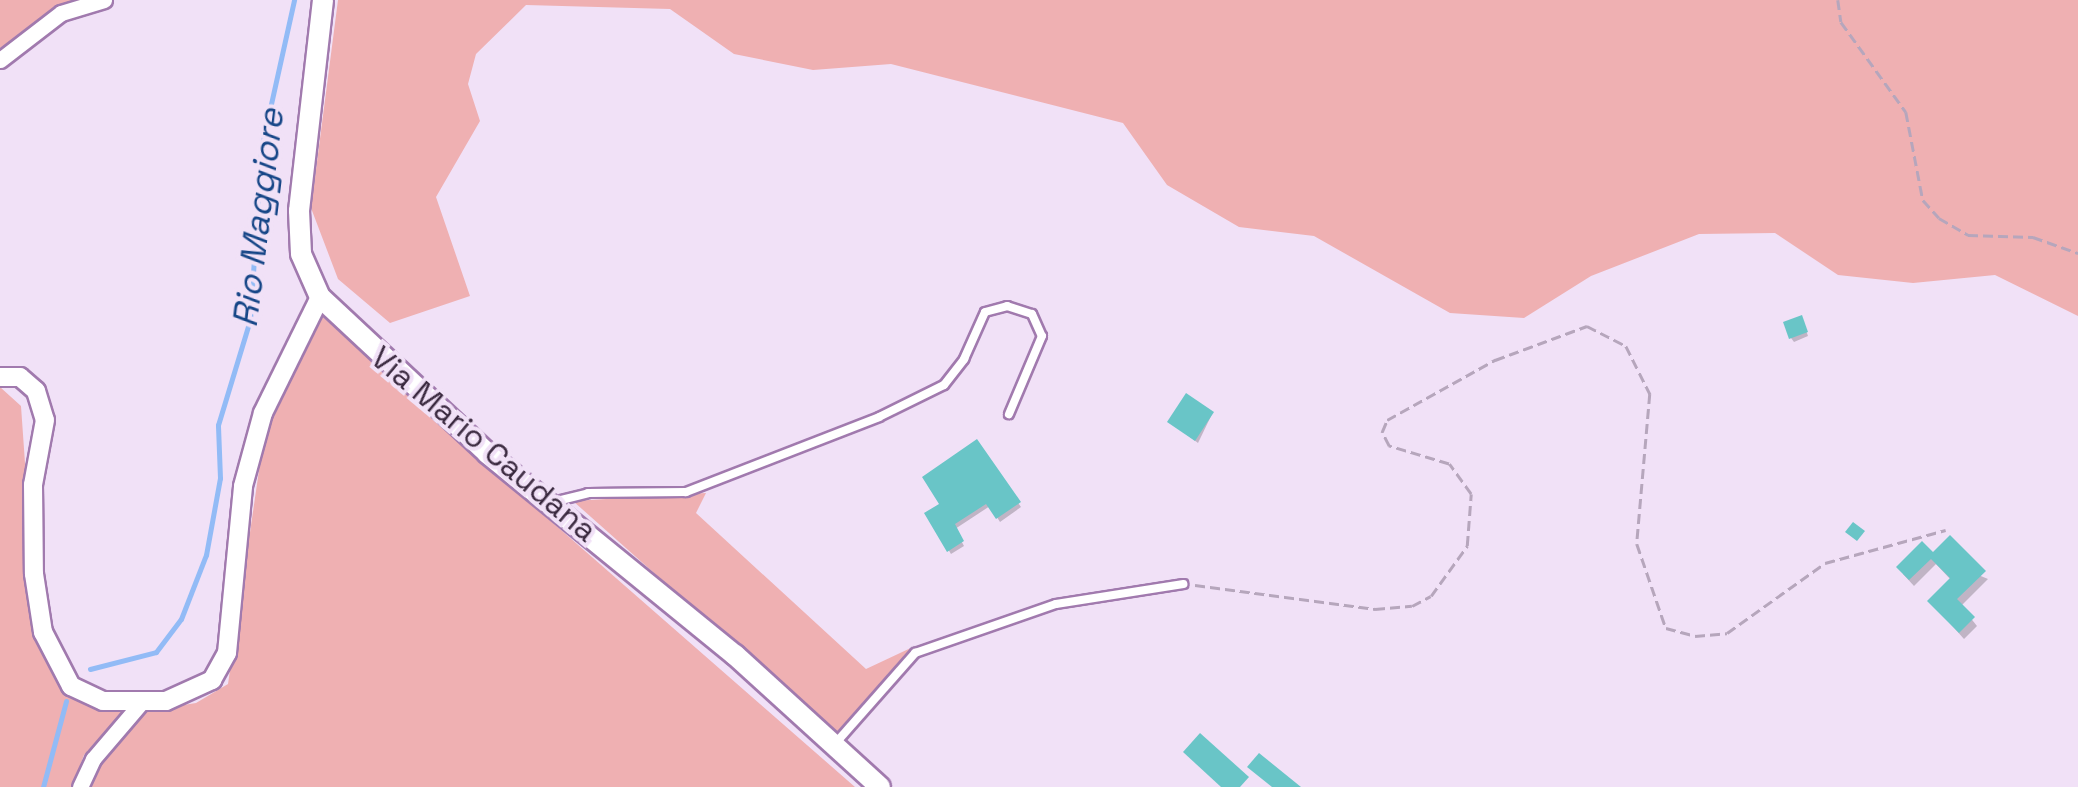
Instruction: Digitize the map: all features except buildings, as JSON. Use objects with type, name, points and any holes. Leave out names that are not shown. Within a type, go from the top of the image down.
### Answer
[{"type":"main road","name":"Via Mario Caudana","points":[[323,0],[299,212],[301,254],[320,297],[488,454],[554,502],[880,787]]},
{"type":"street","points":[[0,60],[61,14],[104,0]]},
{"type":"street","points":[[0,377],[20,377],[36,391],[45,420],[33,485],[34,574],[43,632],[71,686],[103,701],[166,702],[212,680],[227,653],[243,486],[270,396],[320,297]]},
{"type":"street","points":[[80,787],[93,759],[140,704]]},
{"type":"lane","points":[[554,502],[588,493],[686,492],[879,418],[944,384],[964,359],[984,312],[1007,306],[1032,314],[1042,336],[1009,414]]},
{"type":"lane","points":[[834,745],[914,653],[1056,604],[1183,584]]},
{"type":"path","points":[[1838,0],[1842,22],[1906,112],[1923,200],[1938,218],[1968,235],[2032,237],[2078,252]]},
{"type":"path","points":[[1183,584],[1375,609],[1412,606],[1431,596],[1467,546],[1471,494],[1449,464],[1389,446],[1382,432],[1387,420],[1494,360],[1587,326],[1626,346],[1650,394],[1638,544],[1666,628],[1694,636],[1727,632],[1825,563],[1946,530]]},
{"type":"shaded area","points":[[0,0],[83,0],[0,48]]},
{"type":"shaded area","points":[[338,0],[2078,0],[2078,316],[1995,275],[1913,283],[1838,275],[1775,233],[1699,234],[1591,276],[1524,318],[1450,313],[1314,236],[1239,227],[1167,185],[1123,123],[891,64],[813,70],[734,54],[670,9],[526,5],[476,54],[468,84],[480,121],[436,197],[470,296],[390,323],[338,279],[311,208]]},
{"type":"shaded area","points":[[322,316],[855,787],[91,787],[101,763],[146,711],[196,703],[228,684],[266,422]]},
{"type":"shaded area","points":[[0,387],[21,406],[37,634],[102,708],[124,711],[84,755],[72,787],[0,787]]},
{"type":"shaded area","points":[[706,493],[696,513],[866,669],[915,646],[835,734],[573,501]]},
{"type":"waterway","name":"Rio Maggiore","points":[[90,669],[156,652],[181,619],[206,555],[220,478],[218,425],[250,320],[261,149],[294,0]]},
{"type":"waterway","name":"Rio Maggiore","points":[[43,787],[66,701]]}]
